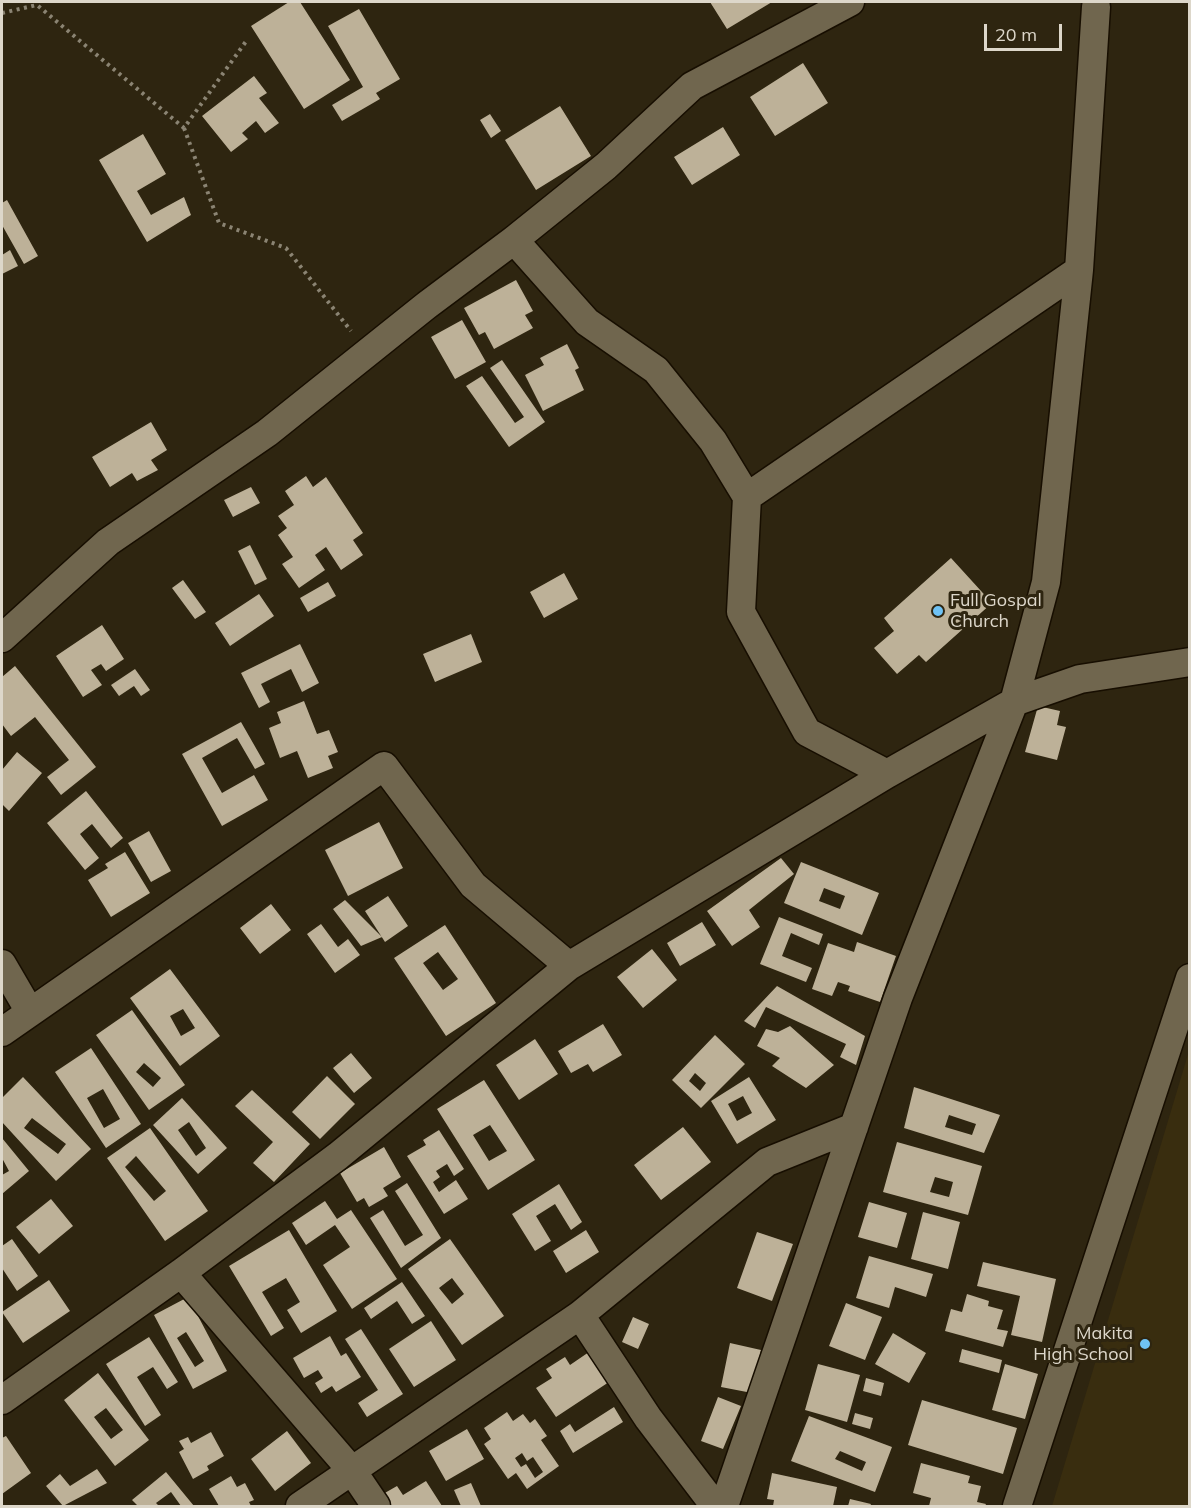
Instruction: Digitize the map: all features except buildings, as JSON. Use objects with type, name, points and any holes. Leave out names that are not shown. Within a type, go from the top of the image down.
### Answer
[{"type":"street","points":[[2,638],[108,542],[267,433],[514,240],[606,166],[692,86],[850,2]]},
{"type":"street","points":[[724,1506],[898,998],[1014,702],[1046,582],[1079,270],[1096,7]]},
{"type":"street","points":[[514,240],[587,322],[656,370],[714,441],[747,496],[741,612],[807,732],[887,774]]},
{"type":"street","points":[[747,496],[1079,270]]},
{"type":"street","points":[[2,1400],[181,1273],[338,1156],[569,966],[887,774],[1014,702],[1080,679],[1190,662]]},
{"type":"street","points":[[2,1032],[384,766],[472,885],[569,966]]},
{"type":"street","points":[[2,964],[30,1012]]},
{"type":"street","points":[[1017,1506],[1190,978]]},
{"type":"street","points":[[300,1506],[580,1315],[767,1162],[854,1127]]},
{"type":"street","points":[[181,1273],[353,1472],[376,1506]]},
{"type":"street","points":[[580,1315],[648,1418],[715,1506]]},
{"type":"path","points":[[2,14],[37,5],[184,128],[219,224],[286,248],[368,352]]},
{"type":"path","points":[[184,128],[247,40]]},
{"type":"shaded area","name":"Makita High School","points":[[1189,1051],[1189,1506],[1052,1506],[1150,1181]]},
{"type":"place","name":"Full Gospal Church","points":[[938,611]]},
{"type":"place","name":"Makita High School","points":[[1145,1344]]}]
